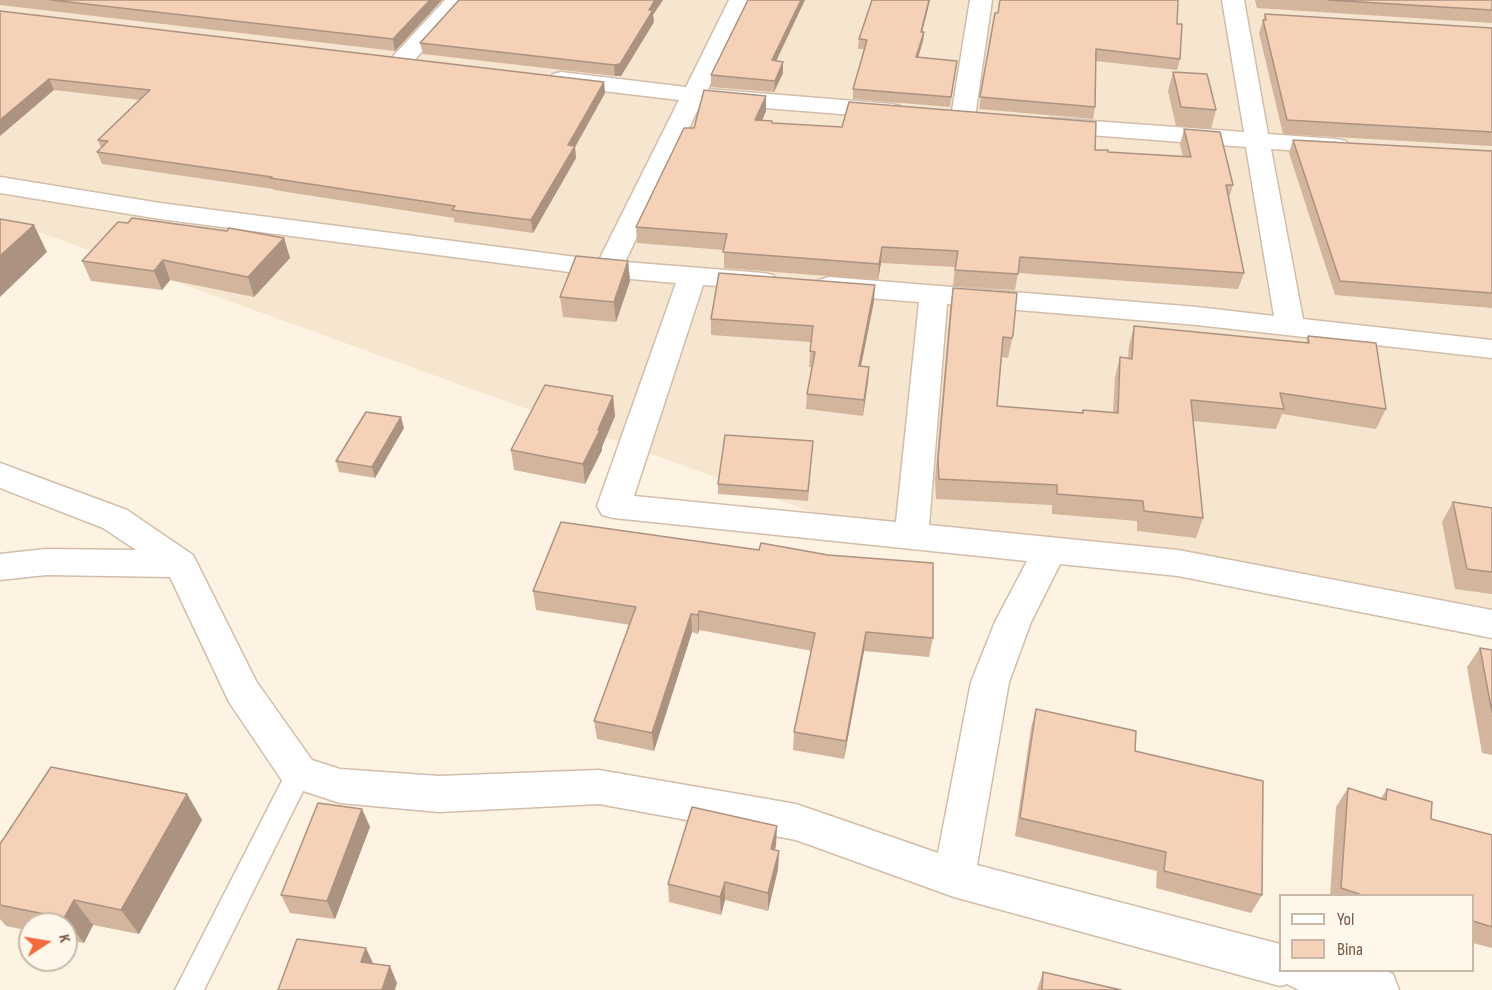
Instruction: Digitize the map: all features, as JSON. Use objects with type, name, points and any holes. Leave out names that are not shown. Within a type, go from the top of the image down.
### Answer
[{"type":"street","points":[[402,60],[457,0]]},
{"type":"street","points":[[608,269],[740,0]]},
{"type":"street","points":[[939,116],[981,0]]},
{"type":"street","points":[[1243,11],[1258,142],[1290,326]]},
{"type":"street","points":[[378,57],[425,62]]},
{"type":"street","points":[[542,76],[693,95],[986,119]]},
{"type":"street","points":[[1034,123],[1258,142],[1363,148]]},
{"type":"street","points":[[0,185],[172,212],[608,269],[1197,316],[1492,349]]},
{"type":"street","points":[[692,276],[614,506],[1178,563],[1492,624]]},
{"type":"street","points":[[910,536],[933,295]]},
{"type":"street","points":[[0,475],[115,519],[181,564],[242,691],[299,773],[340,786],[439,794],[599,787],[796,822],[954,878],[1279,963]]},
{"type":"street","points":[[954,878],[990,682],[1013,622],[1050,550]]},
{"type":"street","points":[[0,567],[46,562],[181,564]]},
{"type":"street","points":[[1310,972],[1377,990]]},
{"type":"lane","points":[[189,990],[299,773]]},
{"type":"shaded area","points":[[0,0],[1492,0],[1492,612],[864,531],[0,218]]},
{"type":"building","points":[[51,0],[430,0],[393,39]]},
{"type":"building","points":[[459,0],[655,0],[649,10],[653,10],[620,64],[614,65],[420,43]]},
{"type":"building","points":[[748,0],[801,0],[772,60],[783,62],[775,81],[711,75]]},
{"type":"building","points":[[872,0],[929,0],[921,32],[924,32],[916,57],[957,61],[951,97],[853,89],[867,40],[859,39]]},
{"type":"building","points":[[1000,0],[1178,0],[1177,24],[1182,24],[1180,59],[1096,49],[1095,107],[980,97],[995,13],[998,13]]},
{"type":"building","points":[[1328,0],[1492,0],[1492,10]]},
{"type":"building","points":[[0,11],[604,82],[568,145],[575,146],[531,220],[452,210],[455,206],[270,178],[272,177],[97,152],[108,141],[98,140],[150,90],[49,79],[0,120]]},
{"type":"building","points":[[1265,14],[1492,28],[1492,132],[1287,120],[1263,20],[1266,20]]},
{"type":"building","points":[[1173,72],[1207,74],[1216,110],[1181,107]]},
{"type":"building","points":[[704,90],[766,96],[755,120],[772,121],[772,123],[842,127],[849,102],[1096,122],[1095,150],[1108,150],[1108,152],[1191,157],[1184,129],[1220,132],[1233,185],[1226,185],[1244,273],[1020,257],[1018,274],[955,270],[958,251],[882,247],[879,264],[723,252],[727,234],[636,227],[684,128],[694,128]]},
{"type":"building","points":[[1293,140],[1492,151],[1492,293],[1340,281]]},
{"type":"building","points":[[132,218],[227,231],[229,228],[284,238],[248,277],[163,260],[154,271],[82,261],[118,222],[128,223]]},
{"type":"building","points":[[0,219],[34,225],[0,256]]},
{"type":"building","points":[[576,256],[628,261],[614,302],[560,297]]},
{"type":"building","points":[[719,273],[875,285],[859,366],[869,367],[864,400],[807,394],[815,352],[810,351],[813,326],[711,319]]},
{"type":"building","points":[[953,288],[1017,293],[1013,335],[1012,338],[1003,337],[997,406],[1083,413],[1083,410],[1118,413],[1120,357],[1132,359],[1134,326],[1309,343],[1308,336],[1376,343],[1386,409],[1280,393],[1284,409],[1191,400],[1203,518],[1144,511],[1143,501],[1057,494],[1057,485],[939,479],[938,459]]},
{"type":"building","points":[[545,385],[613,396],[598,430],[600,430],[583,464],[511,450]]},
{"type":"building","points":[[366,412],[401,417],[372,467],[336,461]]},
{"type":"building","points":[[725,435],[813,441],[808,491],[718,484]]},
{"type":"building","points":[[1453,502],[1492,508],[1492,572],[1467,569]]},
{"type":"building","points":[[561,522],[759,550],[761,543],[828,555],[933,563],[933,638],[866,632],[846,741],[794,732],[815,633],[699,611],[698,615],[691,614],[652,733],[594,721],[636,607],[533,591]]},
{"type":"building","points":[[1480,648],[1492,650],[1492,712]]},
{"type":"building","points":[[1036,709],[1136,731],[1135,751],[1263,781],[1262,895],[1164,871],[1166,852],[1020,818]]},
{"type":"building","points":[[51,767],[187,794],[121,910],[74,900],[67,912],[34,912],[0,905],[0,844]]},
{"type":"building","points":[[1348,788],[1386,800],[1387,789],[1432,802],[1431,819],[1492,835],[1492,927],[1474,921],[1474,894],[1359,894],[1341,888]]},
{"type":"building","points":[[318,803],[362,809],[327,901],[281,895]]},
{"type":"building","points":[[692,807],[777,826],[771,849],[779,851],[768,893],[725,882],[720,897],[668,884]]},
{"type":"building","points":[[297,939],[366,948],[361,962],[390,966],[382,990],[278,990]]},
{"type":"building","points":[[1043,972],[1121,990],[1042,990]]}]
